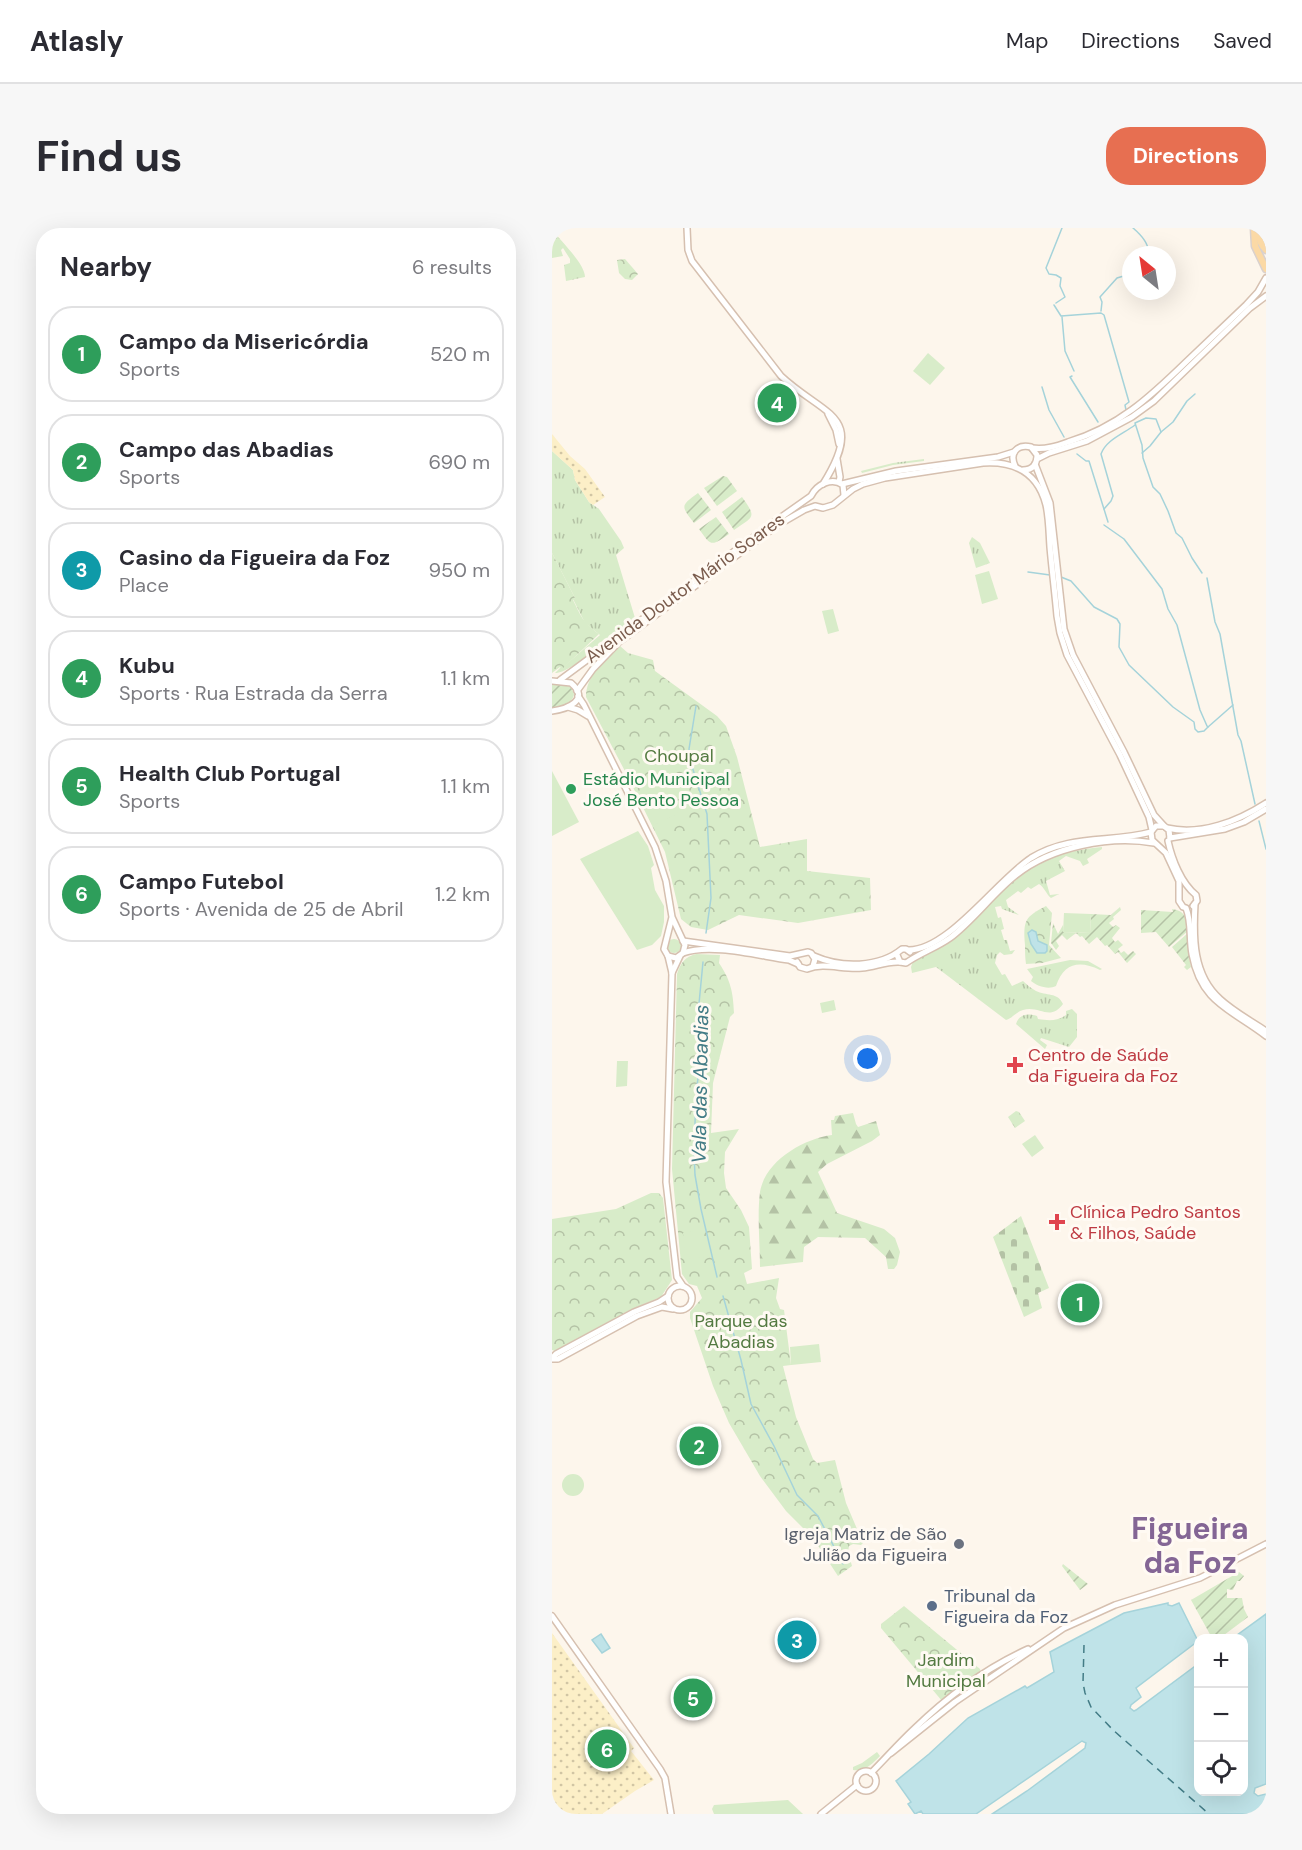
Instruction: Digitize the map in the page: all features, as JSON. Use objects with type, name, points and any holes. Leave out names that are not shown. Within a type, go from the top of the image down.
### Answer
[{"type":"main road","points":[[687,228],[688,250],[692,261],[709,286],[781,376],[835,417],[840,425],[842,434],[837,459],[823,484]]},
{"type":"main road","points":[[1254,228],[1255,246],[1266,269]]},
{"type":"main road","points":[[1260,228],[1261,244],[1266,250]]},
{"type":"main road","points":[[1023,470],[1030,469],[1049,453],[1087,441],[1132,417],[1154,401],[1238,316],[1258,292],[1266,278]]},
{"type":"main road","points":[[1238,316],[1266,296]]},
{"type":"main road","points":[[1226,328],[1150,397],[1129,413],[1109,425],[1074,440],[1048,448],[1021,447],[1014,452],[998,456],[885,473],[840,483],[833,481],[823,484],[811,496],[812,504],[823,508],[833,505],[863,484],[885,478],[997,462],[1023,470],[1040,491],[1046,504],[1057,616],[1067,655],[1120,755],[1149,817],[1151,838],[1166,853],[1179,881],[1181,904],[1186,908],[1190,918],[1191,950],[1196,972],[1205,990],[1218,1003],[1266,1036]]},
{"type":"main road","points":[[1032,448],[1035,451],[1036,462],[1050,503],[1064,628],[1073,656],[1124,752],[1154,815],[1170,832],[1170,852],[1190,891],[1196,895],[1196,950],[1200,970],[1209,987],[1221,1000],[1266,1030]]},
{"type":"main road","points":[[1014,452],[1012,459],[1015,466]]},
{"type":"main road","points":[[837,459],[840,483],[845,489],[844,496]]},
{"type":"main road","name":"Avenida Doutor Mário Soares","points":[[560,680],[811,496]]},
{"type":"main road","name":"Avenida Doutor Mário Soares","points":[[568,707],[576,701],[593,669],[619,642],[784,521],[815,506]]},
{"type":"main road","points":[[552,681],[560,680],[571,683],[578,694],[655,847],[666,881],[672,917],[685,945],[672,973]]},
{"type":"main road","points":[[552,711],[568,707],[590,717]]},
{"type":"main road","points":[[666,941],[672,936],[682,940],[790,956],[808,952],[825,961],[861,964],[897,955],[902,949],[922,948],[935,943],[948,934],[1012,872],[1032,858],[1056,846],[1080,840],[1139,835],[1152,831],[1156,826],[1183,830],[1209,827],[1234,820],[1266,803]]},
{"type":"main road","points":[[668,956],[672,958],[693,950],[708,948],[789,960],[803,969],[813,966],[862,968],[890,962],[906,963],[911,958],[937,947],[951,937],[1015,875],[1058,851],[1135,839],[1164,844],[1169,839],[1226,829],[1266,809]]},
{"type":"main road","points":[[1180,894],[1190,891]]},
{"type":"main road","points":[[1186,908],[1196,904]]},
{"type":"main road","points":[[672,917],[664,949],[672,973],[666,1182],[677,1277],[668,1296],[659,1302],[634,1312],[556,1353],[552,1358],[558,1359],[637,1316],[662,1307],[684,1310],[692,1304],[693,1297],[691,1291],[683,1286],[677,1277]]},
{"type":"main road","points":[[908,950],[911,958]]},
{"type":"main road","points":[[798,964],[799,955]]},
{"type":"main road","points":[[897,955],[900,962]]},
{"type":"main road","points":[[813,966],[814,956]]},
{"type":"main road","points":[[673,1288],[683,1286]]},
{"type":"main road","points":[[668,1296],[673,1309]]},
{"type":"main road","points":[[872,1773],[914,1728],[1041,1643],[1084,1618],[1115,1605],[1209,1575],[1266,1544]]},
{"type":"main road","points":[[552,1616],[660,1769],[671,1814]]},
{"type":"main road","points":[[944,1707],[986,1672],[1007,1658],[1041,1643]]},
{"type":"main road","points":[[983,1681],[986,1672]]},
{"type":"main road","points":[[866,1771],[872,1773],[876,1780],[873,1789],[864,1791],[857,1785],[857,1779],[866,1771]]},
{"type":"main road","points":[[821,1814],[857,1785]]},
{"type":"green space","points":[[552,230],[577,259],[585,277],[566,281],[564,265],[570,263],[570,259],[563,248],[561,250],[563,256],[552,258]]},
{"type":"green space","points":[[625,259],[638,274],[632,280],[625,279],[619,273],[617,260]]},
{"type":"green space","points":[[928,353],[945,368],[930,385],[913,371]]},
{"type":"green space","points":[[552,451],[573,470],[575,480],[589,502],[599,509],[621,541],[624,548],[616,555],[635,618],[572,667],[555,673],[600,635],[585,623],[552,553]]},
{"type":"green space","points":[[924,459],[924,461],[893,465],[862,473],[861,471],[893,463]]},
{"type":"green space","points":[[723,476],[727,477],[737,491],[717,506],[704,488]]},
{"type":"green space","points":[[698,493],[711,510],[694,523],[684,506]]},
{"type":"green space","points":[[742,497],[750,509],[751,516],[734,530],[722,512]]},
{"type":"green space","points":[[716,517],[729,534],[712,543],[699,529]]},
{"type":"green space","points":[[972,537],[980,543],[990,563],[976,568],[969,543]]},
{"type":"green space","points":[[552,553],[581,615],[599,634],[562,669],[560,667],[552,673]]},
{"type":"green space","points":[[989,571],[998,599],[982,604],[975,575]]},
{"type":"green space","points":[[833,609],[839,631],[828,634],[822,611]]},
{"type":"green space","name":"Choupal","points":[[620,646],[628,653],[653,660],[655,671],[717,716],[726,726],[737,757],[760,847],[807,839],[807,871],[870,878],[871,910],[798,923],[739,915],[708,930],[691,927],[681,919],[665,852],[586,697],[593,675],[602,662]]},
{"type":"green space","points":[[552,683],[571,687],[574,694],[571,701],[552,708]]},
{"type":"green space","name":"Estádio Municipal José Bento Pessoa","points":[[552,771],[579,822],[552,836]]},
{"type":"green space","points":[[668,780],[678,814],[654,825],[640,793]]},
{"type":"green space","points":[[638,831],[648,846],[654,865],[651,868],[655,890],[664,906],[664,922],[661,936],[652,945],[637,950],[580,859]]},
{"type":"green space","points":[[1102,847],[1087,859],[1089,863],[1083,866],[1080,861],[1066,856],[1059,861],[1065,871],[1046,881],[1050,895],[1059,894],[1051,898],[1039,884],[1031,889],[1028,887],[1021,893],[1018,891],[1006,900],[1008,907],[1019,915],[1002,909],[1001,906],[995,907],[998,918],[1001,917],[1004,940],[1007,940],[1010,951],[1015,950],[1012,954],[1004,955],[1000,952],[995,963],[1012,986],[1023,981],[1040,993],[1061,1000],[1063,1004],[1054,1012],[1023,1010],[1006,1020],[936,967],[912,973],[913,961],[950,941],[1006,888],[1032,868],[1062,854]]},
{"type":"green space","points":[[1046,906],[1052,913],[1049,945],[1061,958],[1026,964],[1025,925],[1034,913]]},
{"type":"green space","points":[[1120,907],[1121,910],[1109,923],[1113,927],[1116,925],[1120,928],[1112,938],[1123,945],[1118,949],[1121,953],[1124,951],[1128,955],[1133,951],[1136,954],[1127,963],[1118,952],[1115,954],[1097,937],[1089,944],[1076,933],[1067,940],[1062,935],[1056,941],[1059,946],[1056,950],[1051,943],[1053,923],[1058,934],[1063,925],[1063,932],[1090,933],[1091,914],[1111,915]]},
{"type":"green space","points":[[1172,909],[1185,916],[1188,931],[1169,947],[1156,932],[1141,933],[1141,910],[1173,912]]},
{"type":"green space","points":[[1064,913],[1091,914],[1090,933],[1063,932]]},
{"type":"green space","points":[[1188,933],[1191,967],[1187,970],[1184,967],[1186,965],[1172,947]]},
{"type":"green space","points":[[674,939],[679,941],[681,946],[679,951],[674,953],[669,951],[667,946],[669,941]]},
{"type":"green space","name":"Parque das Abadias","points":[[696,954],[720,955],[719,963],[729,981],[732,993],[734,1013],[730,1017],[713,1083],[711,1133],[739,1129],[725,1152],[724,1173],[726,1188],[749,1227],[752,1269],[744,1273],[747,1284],[779,1278],[776,1298],[780,1309],[784,1310],[791,1365],[783,1366],[796,1417],[813,1459],[817,1463],[835,1460],[846,1503],[863,1543],[849,1546],[848,1552],[852,1566],[838,1576],[813,1538],[786,1511],[760,1476],[729,1423],[713,1386],[690,1318],[690,1312],[702,1298],[697,1286],[689,1284],[682,1274],[672,1169],[677,974],[684,961]]},
{"type":"green space","points":[[1070,960],[1088,961],[1102,969],[1085,965],[1073,966],[1063,972],[1056,986],[1050,988],[1031,981],[1033,977],[1027,969]]},
{"type":"green space","points":[[834,1000],[836,1010],[822,1013],[820,1003]]},
{"type":"green space","points":[[1072,1009],[1077,1014],[1077,1037],[1069,1047],[1041,1038],[1040,1040],[1047,1045],[1045,1049],[1016,1024],[1024,1015],[1053,1020],[1063,1017],[1066,1011]]},
{"type":"green space","points":[[617,1061],[628,1061],[627,1086],[616,1087]]},
{"type":"green space","points":[[1016,1111],[1025,1121],[1015,1128],[1008,1117]]},
{"type":"green space","points":[[853,1113],[858,1127],[876,1121],[880,1135],[827,1164],[818,1172],[837,1213],[884,1229],[895,1238],[900,1252],[897,1265],[894,1269],[888,1269],[886,1257],[865,1238],[818,1237],[804,1247],[803,1262],[760,1267],[760,1192],[769,1171],[787,1153],[809,1141],[832,1135],[831,1120],[834,1120],[835,1116]]},
{"type":"green space","points":[[1035,1135],[1044,1148],[1032,1157],[1022,1144]]},
{"type":"green space","points":[[651,1193],[659,1193],[663,1198],[672,1280],[661,1297],[632,1309],[555,1351],[552,1350],[552,1219],[616,1209]]},
{"type":"green space","points":[[1021,1216],[1049,1288],[1038,1293],[1042,1308],[1024,1317],[993,1237]]},
{"type":"green space","points":[[699,1230],[704,1257],[685,1259],[683,1233]]},
{"type":"green space","points":[[1082,1291],[1091,1311],[1079,1316],[1070,1296]]},
{"type":"green space","points":[[819,1344],[821,1362],[791,1365],[790,1347]]},
{"type":"green space","points":[[699,1437],[708,1449],[700,1454],[691,1442]]},
{"type":"green space","points":[[573,1474],[581,1477],[584,1485],[581,1493],[573,1496],[565,1493],[562,1485],[565,1477]]},
{"type":"green space","points":[[1063,1564],[1088,1584],[1080,1590],[1062,1566]]},
{"type":"green space","points":[[1239,1572],[1244,1576],[1237,1581],[1233,1590],[1227,1589],[1227,1598],[1242,1598],[1248,1617],[1225,1634],[1210,1634],[1191,1600]]},
{"type":"green space","name":"Jardim Municipal","points":[[904,1606],[980,1669],[981,1673],[942,1701],[881,1628],[881,1624]]},
{"type":"green space","points":[[605,1733],[621,1755],[608,1764],[593,1742]]},
{"type":"green space","points":[[877,1752],[880,1756],[865,1769],[853,1770],[853,1767]]},
{"type":"green space","points":[[788,1800],[803,1814],[714,1814],[712,1809],[714,1805]]},
{"type":"sand","points":[[552,434],[570,456],[585,469],[605,497],[593,505],[589,502],[575,480],[573,470],[552,451]]},
{"type":"sand","points":[[552,1633],[634,1748],[631,1751],[654,1780],[602,1814],[552,1814]]},
{"type":"water","points":[[1032,930],[1036,932],[1038,941],[1047,945],[1045,953],[1037,953],[1031,944],[1028,933]]},
{"type":"water","points":[[1168,1603],[1172,1606],[1179,1603],[1194,1634],[1194,1644],[1136,1688],[1141,1697],[1130,1708],[1136,1710],[1194,1667],[1194,1796],[1248,1796],[1248,1634],[1238,1634],[1266,1614],[1266,1784],[1255,1788],[1254,1793],[1258,1796],[1266,1794],[1266,1814],[992,1814],[1085,1748],[1086,1743],[1082,1741],[976,1814],[923,1814],[921,1811],[915,1814],[908,1804],[911,1802],[896,1781],[968,1718],[1054,1672],[1050,1652],[1124,1613]]},
{"type":"water","points":[[601,1634],[610,1648],[602,1653],[592,1640]]},
{"type":"waterway","points":[[1056,303],[1065,297],[1060,286],[1061,278],[1049,274],[1046,268],[1062,228]]},
{"type":"waterway","points":[[1133,228],[1147,246]]},
{"type":"waterway","points":[[1101,311],[1100,297],[1117,278],[1122,276]]},
{"type":"waterway","points":[[1054,305],[1061,316],[1101,313],[1104,315],[1129,402],[1125,405],[1126,410]]},
{"type":"waterway","points":[[1062,317],[1065,351],[1074,371]]},
{"type":"waterway","points":[[1072,376],[1070,377],[1098,422]]},
{"type":"waterway","points":[[1042,387],[1049,410],[1064,437]]},
{"type":"waterway","points":[[1142,453],[1173,422],[1187,401],[1195,394]]},
{"type":"waterway","points":[[1161,432],[1156,419],[1146,418],[1135,423],[1153,487],[1160,494],[1176,533],[1182,538],[1202,573]]},
{"type":"waterway","points":[[1104,509],[1113,496],[1101,454],[1111,441],[1135,425]]},
{"type":"waterway","points":[[1077,454],[1089,461],[1108,522]]},
{"type":"waterway","points":[[1104,525],[1124,539],[1162,589],[1168,609],[1177,625],[1200,710],[1207,726],[1233,705]]},
{"type":"waterway","points":[[1028,572],[1050,575]]},
{"type":"waterway","points":[[1061,577],[1071,581],[1094,607],[1117,619],[1120,624],[1119,647],[1129,665],[1173,707],[1194,722],[1198,732],[1208,727]]},
{"type":"waterway","points":[[1207,578],[1215,622],[1220,634],[1238,735],[1255,804]]},
{"type":"waterway","points":[[696,706],[689,749],[690,760],[707,814],[711,898],[706,933]]},
{"type":"waterway","points":[[1259,821],[1266,849]]},
{"type":"waterway","name":"Vala das Abadias","points":[[703,962],[698,1014],[699,1070],[694,1154],[701,1209],[717,1277]]},
{"type":"waterway","name":"Vala das Abadias","points":[[723,1296],[751,1404],[797,1495],[818,1516],[843,1564]]},
{"type":"ferry route","points":[[1084,1645],[1083,1683],[1091,1707],[1113,1730],[1209,1814]]},
{"type":"place","name":"Kubu","points":[[777,403]]},
{"type":"place","name":"Estádio Municipal José Bento Pessoa","points":[[571,789]]},
{"type":"place","name":"Centro de Saúde da Figueira da Foz","points":[[1015,1065]]},
{"type":"place","name":"Clínica Pedro Santos & Filhos, Saúde","points":[[1057,1222]]},
{"type":"place","name":"Campo da Misericórdia","points":[[1080,1303]]},
{"type":"place","name":"Campo das Abadias","points":[[699,1446]]},
{"type":"place","name":"Igreja Matriz de São Julião da Figueira","points":[[959,1544]]},
{"type":"place","name":"Tribunal da Figueira da Foz","points":[[932,1606]]},
{"type":"place","name":"Casino da Figueira da Foz","points":[[797,1640]]},
{"type":"place","name":"Health Club Portugal","points":[[693,1698]]},
{"type":"place","name":"Campo Futebol","points":[[607,1749]]},
{"type":"district","name":"Figueira da Foz","points":[[1190,1545]]}]
